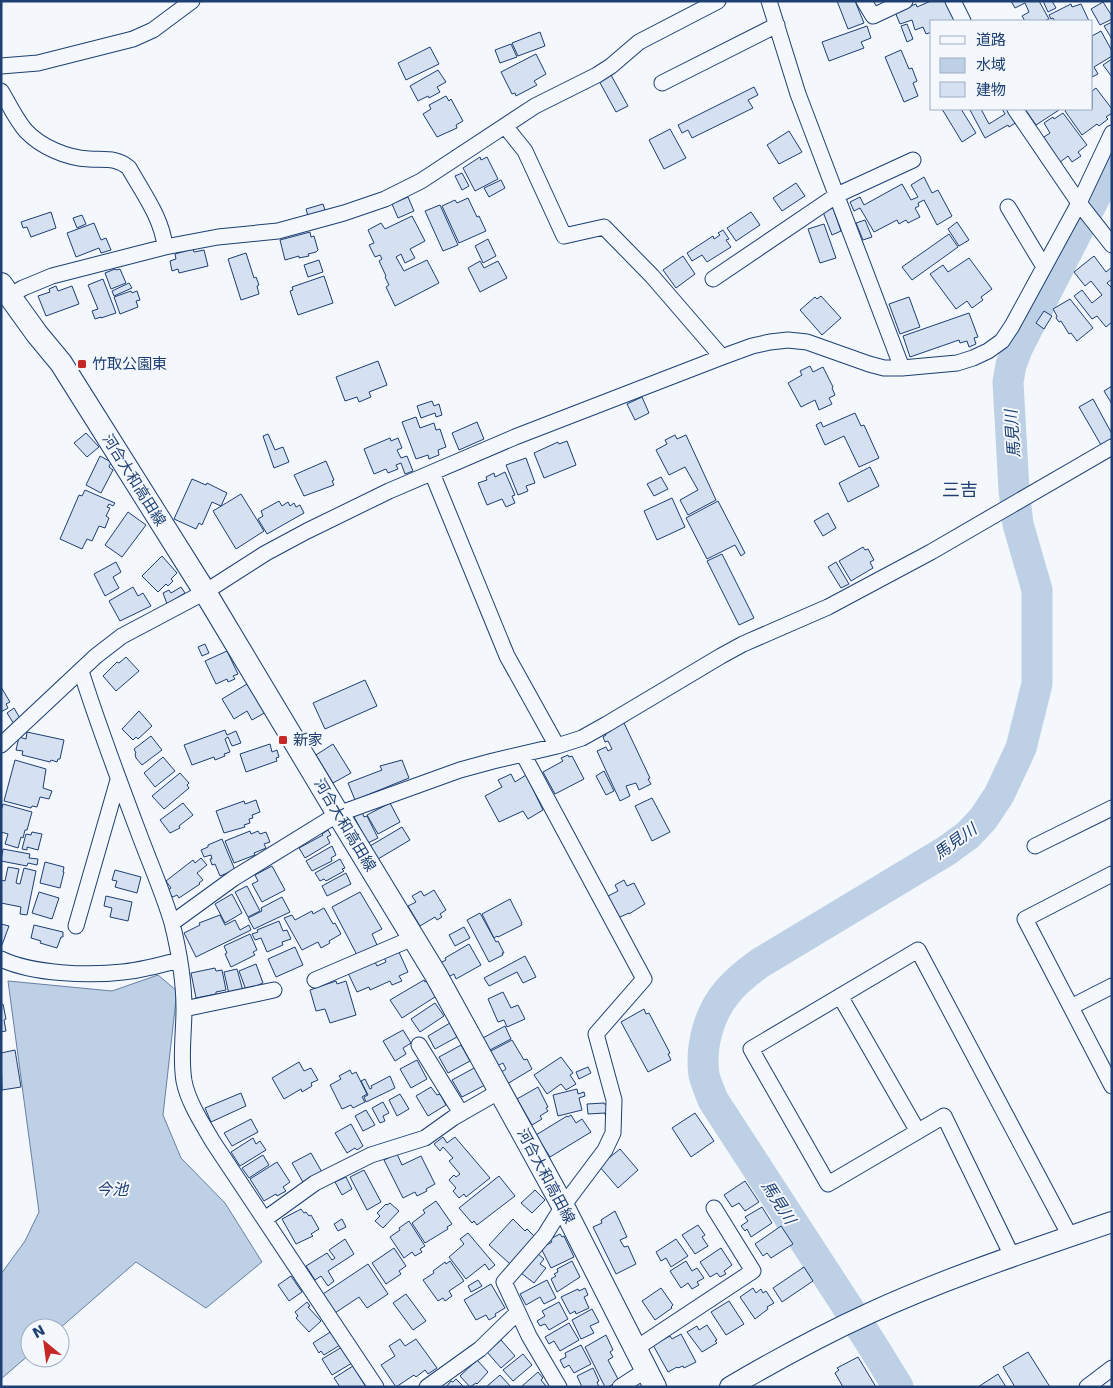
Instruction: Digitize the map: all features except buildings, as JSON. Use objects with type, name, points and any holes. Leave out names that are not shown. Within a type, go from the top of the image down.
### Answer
[{"type":"main road","name":"河合大和高田線","points":[[5,290],[36,334],[61,363],[205,592],[436,975],[563,1206],[651,1378]]},
{"type":"street","points":[[1,66],[38,63],[133,39],[153,30],[192,1]]},
{"type":"street","points":[[5,290],[23,288],[52,276],[166,247],[218,236],[278,231],[366,206],[405,190],[421,181],[535,106],[597,75],[611,66],[627,51],[652,35],[718,1]]},
{"type":"street","points":[[769,1],[798,94],[902,368]]},
{"type":"street","points":[[864,1],[872,16],[905,1]]},
{"type":"street","points":[[953,1],[962,20]]},
{"type":"street","points":[[662,83],[777,25]]},
{"type":"street","points":[[1,91],[25,130],[35,140],[75,158],[123,162],[129,168],[159,221],[166,247]]},
{"type":"street","points":[[1016,110],[1081,206],[1112,245]]},
{"type":"street","points":[[505,126],[524,151],[564,236],[604,227],[652,276],[722,357]]},
{"type":"street","points":[[1,745],[108,646],[122,636],[205,592],[266,553],[351,509],[572,414],[752,346],[788,340],[817,345],[884,368],[957,363],[988,351],[1002,341],[1012,326],[1044,267],[1081,206],[1112,133]]},
{"type":"street","points":[[713,280],[836,195],[913,160]]},
{"type":"street","points":[[1008,207],[1044,267]]},
{"type":"street","points":[[172,923],[234,878],[338,814],[460,770],[582,738],[743,644],[828,607],[932,552],[1112,447]]},
{"type":"street","points":[[432,473],[507,656],[557,746]]},
{"type":"street","points":[[81,671],[98,726],[172,923],[183,983],[182,1058],[184,1082],[191,1102],[213,1142],[376,1387]]},
{"type":"street","points":[[524,754],[644,979],[596,1034],[614,1100],[613,1133],[605,1150],[563,1206],[545,1235],[504,1282],[517,1313],[559,1387]]},
{"type":"street","points":[[76,926],[118,780]]},
{"type":"street","points":[[1036,846],[1112,808]]},
{"type":"street","points":[[1112,874],[1026,919],[1112,1086]]},
{"type":"street","points":[[315,980],[414,938]]},
{"type":"street","points":[[1013,1258],[944,1116],[917,1130],[828,1184],[751,1049],[918,950],[1070,1236]]},
{"type":"street","points":[[1,959],[30,969],[100,974],[123,972],[180,960]]},
{"type":"street","points":[[1071,1007],[1112,986]]},
{"type":"street","points":[[184,1009],[274,990]]},
{"type":"street","points":[[840,996],[917,1130]]},
{"type":"street","points":[[419,1045],[461,1113]]},
{"type":"street","points":[[265,1219],[316,1183],[372,1155],[425,1138],[461,1113],[500,1091]]},
{"type":"street","points":[[635,1349],[753,1271],[714,1208]]},
{"type":"street","points":[[730,1387],[838,1328],[872,1312],[1070,1236],[1112,1222]]},
{"type":"street","points":[[427,1387],[480,1348],[517,1313]]},
{"type":"street","points":[[1087,1387],[1112,1368]]},
{"type":"street","points":[[620,1387],[651,1378]]},
{"type":"water","name":"今池","points":[[158,975],[177,991],[163,1115],[181,1158],[225,1203],[262,1262],[206,1308],[136,1262],[70,1319],[20,1318],[20,1363],[1,1379],[1,1274],[25,1241],[39,1212],[8,981],[112,991]]},
{"type":"waterway","name":"馬見川","points":[[898,1387],[713,1100],[704,1075],[703,1053],[705,1041],[707,1030],[721,1000],[747,972],[946,851],[968,835],[983,819],[999,795],[1021,748],[1037,684],[1037,590],[1018,524],[1014,490],[1008,382],[1011,365],[1017,349],[1112,164]]},
{"type":"place","name":"竹取公園東","points":[[82,364]]},
{"type":"place","name":"新家","points":[[283,740]]},
{"type":"district","name":"三吉","points":[[960,490]]}]
